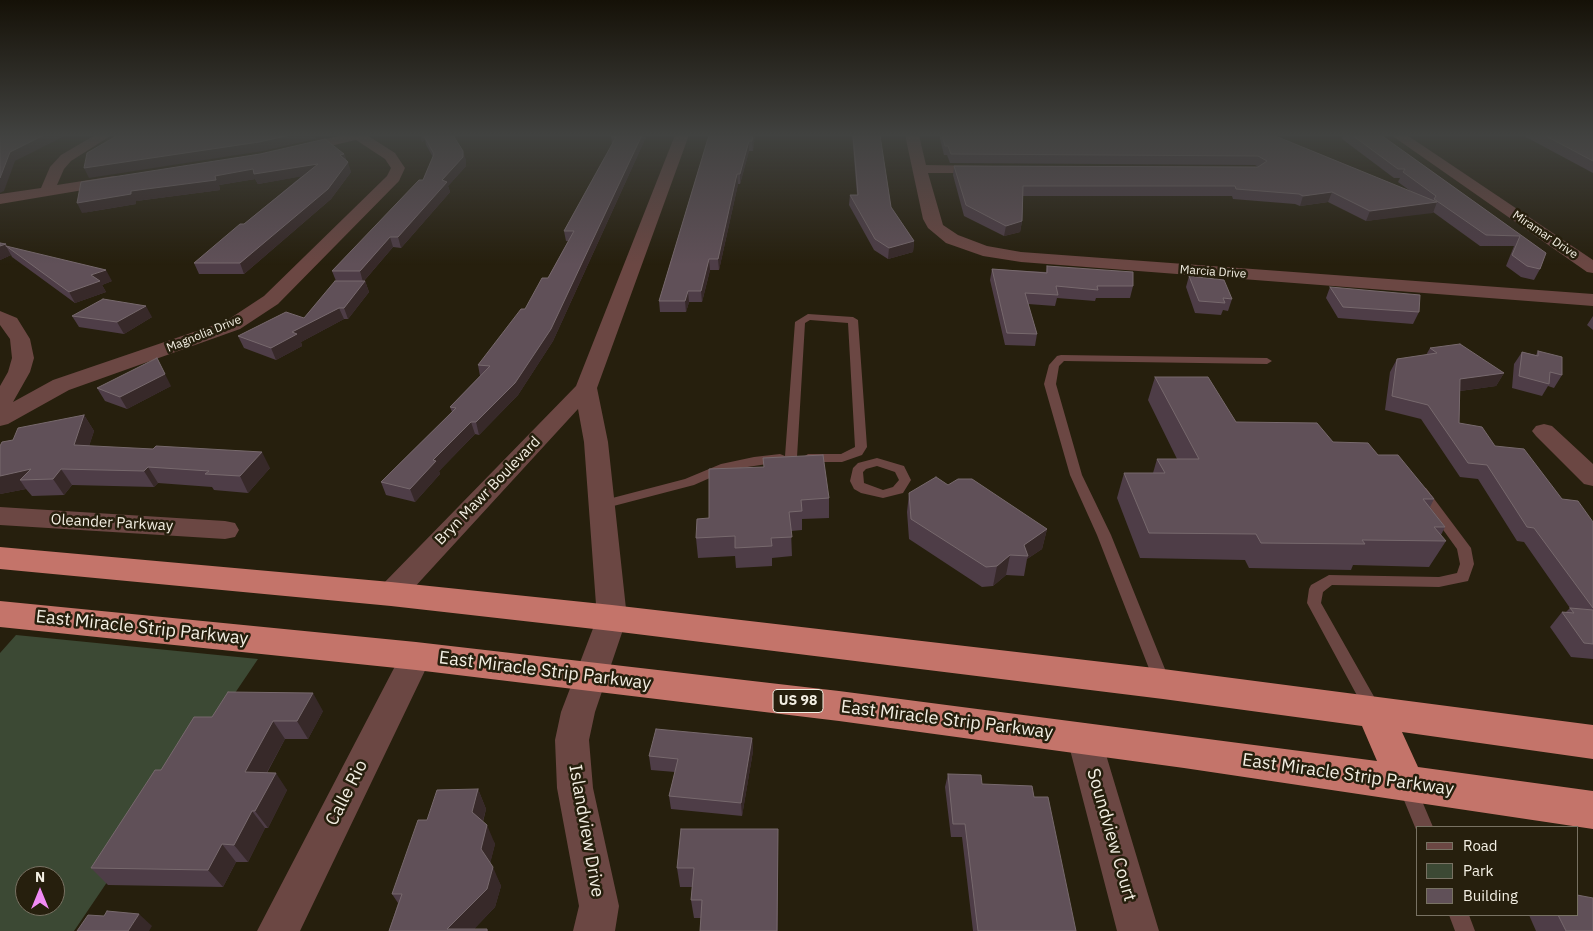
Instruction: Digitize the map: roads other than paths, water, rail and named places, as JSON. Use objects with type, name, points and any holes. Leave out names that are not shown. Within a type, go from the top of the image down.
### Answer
[{"type":"highway","points":[[0,558],[391,594],[612,618],[1164,684],[1593,742]]},
{"type":"highway","name":"East Miracle Strip Parkway","points":[[0,614],[416,656],[590,677],[1084,738],[1593,810]]},
{"type":"highway","points":[[1375,713],[1406,783]]},
{"type":"street","points":[[48,191],[53,178]]},
{"type":"street","points":[[0,199],[127,178]]},
{"type":"street","name":"Magnolia Drive","points":[[0,419],[61,385],[233,325],[271,300],[394,178]]},
{"type":"street","name":"Bryn Mawr Boulevard","points":[[391,594],[586,388],[666,178]]},
{"type":"street","name":"Marcia Drive","points":[[921,178],[931,219],[936,228],[966,246],[1002,254],[1593,300]]},
{"type":"street","name":"Miramar Drive","points":[[1462,178],[1593,268]]},
{"type":"street","points":[[0,317],[10,322],[20,339],[23,358],[19,372],[0,406]]},
{"type":"street","points":[[586,388],[596,442],[612,618]]},
{"type":"street","points":[[1544,431],[1593,478]]},
{"type":"street","name":"Oleander Parkway","points":[[0,516],[225,530]]},
{"type":"street","name":"Islandview Drive","points":[[594,931],[599,906],[575,788],[572,740],[578,712],[612,618]]},
{"type":"street","name":"Calle Rio","points":[[278,931],[416,656]]},
{"type":"street","name":"Soundview Court","points":[[1084,738],[1138,931]]},
{"type":"lane","points":[[602,505],[689,482],[725,467],[754,461],[791,457],[850,456],[858,452],[861,447],[854,322],[844,318],[808,317],[800,322],[791,457]]},
{"type":"lane","points":[[1164,684],[1104,535],[1076,475],[1050,384],[1054,365],[1061,358],[1267,361]]},
{"type":"lane","points":[[850,456],[862,466]]},
{"type":"lane","points":[[1375,713],[1314,603],[1316,589],[1328,580],[1439,582],[1463,577],[1467,564],[1464,548],[1413,480]]},
{"type":"lane","points":[[1406,783],[1424,826]]},
{"type":"lane","points":[[1459,916],[1465,931]]}]
